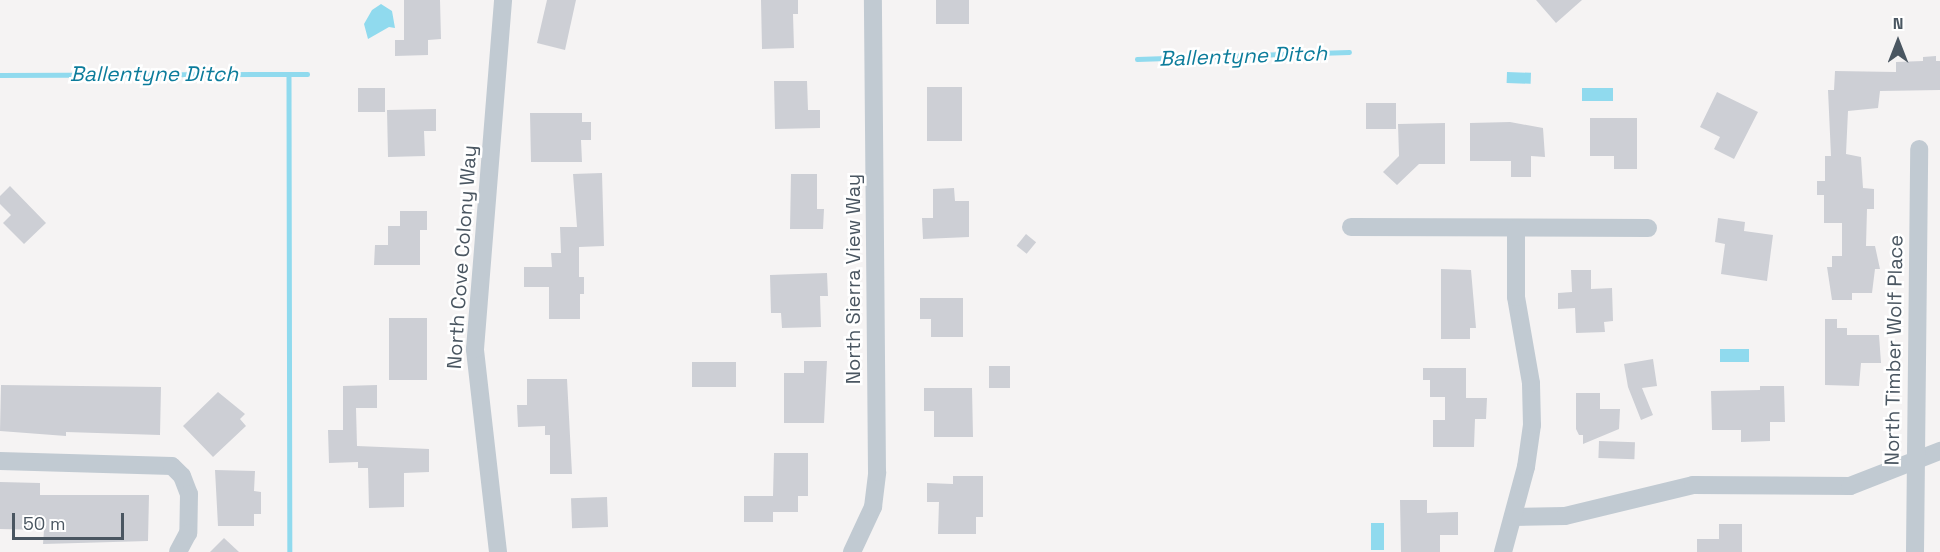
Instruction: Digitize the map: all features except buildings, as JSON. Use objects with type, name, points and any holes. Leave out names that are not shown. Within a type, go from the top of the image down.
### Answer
[{"type":"street","name":"North Cove Colony Way","points":[[498,552],[475,349],[503,0]]},
{"type":"street","name":"North Sierra View Way","points":[[852,552],[873,507],[877,472],[873,0]]},
{"type":"street","name":"North Timber Wolf Place","points":[[1915,552],[1919,149]]},
{"type":"street","points":[[1351,227],[1648,228]]},
{"type":"street","points":[[1503,552],[1526,467],[1532,425],[1531,383],[1516,297],[1516,229]]},
{"type":"street","points":[[1512,517],[1565,516],[1693,485],[1850,486],[1940,451]]},
{"type":"street","points":[[0,461],[172,466],[182,476],[189,494],[188,532],[178,552]]},
{"type":"water","points":[[381,4],[392,11],[395,28],[389,27],[368,39],[364,24],[372,10]]},
{"type":"water","points":[[1507,72],[1531,73],[1531,84],[1507,83]]},
{"type":"water","points":[[1582,88],[1613,88],[1613,101],[1582,101]]},
{"type":"water","points":[[1720,349],[1749,349],[1749,362],[1720,362]]},
{"type":"water","points":[[1371,523],[1384,523],[1384,550],[1371,550]]},
{"type":"waterway","name":"Ballentyne Ditch","points":[[1137,59],[1349,52]]},
{"type":"waterway","name":"Ballentyne Ditch","points":[[0,75],[307,74]]},
{"type":"waterway","points":[[289,77],[290,552]]}]
